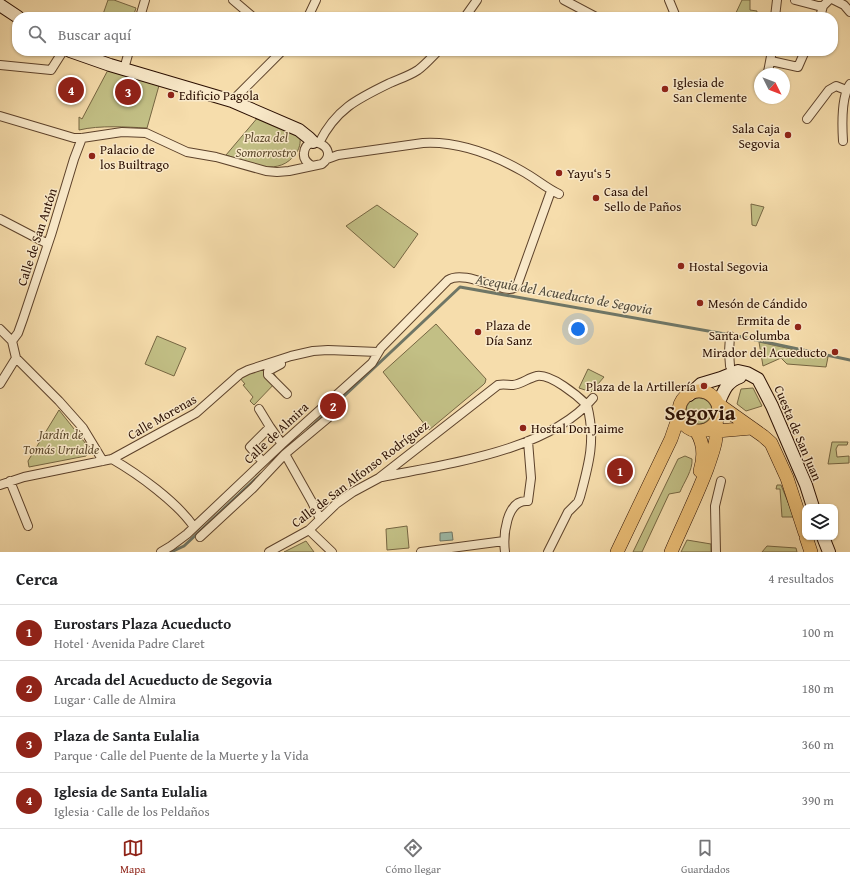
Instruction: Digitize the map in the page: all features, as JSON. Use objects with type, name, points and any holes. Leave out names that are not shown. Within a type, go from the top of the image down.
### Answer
[{"type":"main road","points":[[617,552],[671,439],[680,413],[682,402],[689,395],[698,392],[707,393],[714,398],[718,404],[767,438],[774,447],[788,479],[802,523]]},
{"type":"main road","points":[[671,552],[700,487],[710,430],[719,413],[718,404]]},
{"type":"main road","points":[[680,413],[683,422],[710,430]]},
{"type":"main road","points":[[671,439],[681,432],[752,428]]},
{"type":"main road","points":[[663,552],[695,485],[701,467],[702,445],[700,438],[710,430]]},
{"type":"main road","points":[[807,540],[811,552]]},
{"type":"street","points":[[141,12],[145,0]]},
{"type":"street","points":[[233,0],[247,12]]},
{"type":"street","points":[[310,12],[316,0]]},
{"type":"street","points":[[469,12],[477,0]]},
{"type":"street","points":[[564,0],[587,12]]},
{"type":"street","points":[[669,0],[674,12]]},
{"type":"street","points":[[776,12],[777,0]]},
{"type":"street","points":[[796,0],[818,6],[826,3]]},
{"type":"street","points":[[841,1],[850,12]]},
{"type":"street","points":[[0,5],[12,13]]},
{"type":"street","points":[[0,65],[51,70],[60,56]]},
{"type":"street","points":[[0,116],[74,138],[122,132],[146,133],[187,152],[219,157],[270,172],[300,170],[312,166],[319,166],[327,159],[327,149],[316,143],[299,130],[232,101],[85,56]]},
{"type":"street","points":[[124,69],[128,56]]},
{"type":"street","points":[[232,101],[277,56]]},
{"type":"street","points":[[312,166],[306,162],[304,152],[307,146],[316,143],[328,125],[349,105],[362,96],[412,74],[433,56]]},
{"type":"street","points":[[769,68],[771,56]]},
{"type":"street","points":[[770,61],[798,67],[803,56]]},
{"type":"street","points":[[807,119],[829,90],[836,86],[848,87],[842,124],[843,141]]},
{"type":"street","name":"Calle de San Antón","points":[[12,341],[20,328],[82,138]]},
{"type":"street","name":"Calle de Almira","points":[[161,552],[180,540],[282,444],[372,363],[378,352],[448,280],[453,277],[461,277],[512,289],[515,287],[518,283],[555,192],[516,167],[482,152],[458,145],[434,142],[423,143],[338,155],[327,159]]},
{"type":"street","points":[[0,219],[48,244]]},
{"type":"street","points":[[0,329],[12,341],[16,358],[77,420],[103,461]]},
{"type":"street","points":[[730,336],[730,366]]},
{"type":"street","name":"Calle Morenas","points":[[0,485],[24,477],[112,459],[196,413],[242,372],[307,352],[322,350],[378,352]]},
{"type":"street","points":[[287,394],[270,379],[268,372],[291,356]]},
{"type":"street","points":[[0,384],[16,358]]},
{"type":"street","points":[[689,395],[701,384],[738,371],[744,371],[752,375]]},
{"type":"street","points":[[718,404],[730,381],[740,377],[752,375]]},
{"type":"street","name":"Cuesta de San Juan","points":[[752,375],[760,380],[806,485],[812,504]]},
{"type":"street","name":"Calle de San Alfonso Rodríguez","points":[[269,552],[308,530],[336,504],[353,492],[379,478],[498,385],[513,385],[534,377],[544,376],[576,394],[587,405]]},
{"type":"street","points":[[379,478],[491,454],[528,441],[561,424],[587,405],[593,398]]},
{"type":"street","points":[[548,552],[568,512],[578,502],[580,497],[591,450],[591,428],[587,405]]},
{"type":"street","points":[[259,409],[282,444]]},
{"type":"street","name":"Calle de Almira","points":[[200,537],[254,488],[286,454],[334,413]]},
{"type":"street","points":[[263,462],[250,447],[270,427]]},
{"type":"street","points":[[505,552],[504,541],[512,509],[520,502],[528,501],[531,478],[528,441]]},
{"type":"street","points":[[286,454],[320,519]]},
{"type":"street","points":[[112,459],[128,468],[149,484],[178,509],[194,527]]},
{"type":"street","points":[[10,481],[28,526]]},
{"type":"street","points":[[716,552],[715,506],[721,481]]},
{"type":"street","points":[[308,530],[332,552]]},
{"type":"street","points":[[825,540],[829,552]]},
{"type":"street","points":[[421,552],[504,541]]},
{"type":"green space","points":[[108,0],[114,0],[136,8],[135,12],[104,12]]},
{"type":"green space","points":[[742,0],[750,0],[750,10],[757,11],[757,12],[736,12]]},
{"type":"green space","points":[[109,68],[160,82],[147,128],[104,127],[79,130],[79,117],[82,119]]},
{"type":"green space","name":"Plaza del Somorrostro","points":[[259,116],[289,128],[300,138],[300,146],[298,151],[286,163],[278,166],[260,166],[226,155]]},
{"type":"green space","points":[[751,204],[764,207],[756,226],[752,225]]},
{"type":"green space","points":[[377,205],[418,234],[394,268],[346,226]]},
{"type":"green space","points":[[436,324],[486,379],[483,385],[429,430],[383,372]]},
{"type":"green space","points":[[157,336],[186,348],[174,376],[145,364]]},
{"type":"green space","points":[[759,342],[828,357],[826,367],[787,364],[781,358],[763,366]]},
{"type":"green space","points":[[270,367],[278,380],[254,405],[250,401],[253,397],[243,385],[245,384],[239,377]]},
{"type":"green space","points":[[588,369],[604,377],[591,392],[579,388]]},
{"type":"green space","points":[[753,388],[762,406],[746,411],[737,404],[741,389]]},
{"type":"green space","points":[[699,398],[709,401],[712,411],[709,421],[699,424],[689,421],[686,411],[689,401]]},
{"type":"green space","name":"Jardín de Tomás Urrialde","points":[[59,410],[90,449],[86,456],[29,467],[28,461]]},
{"type":"green space","points":[[832,442],[848,442],[847,445],[838,445],[836,449],[837,457],[849,456],[849,463],[828,464]]},
{"type":"green space","points":[[685,456],[692,459],[692,463],[690,472],[680,492],[669,494],[642,552],[633,552],[678,459]]},
{"type":"green space","points":[[777,485],[781,485],[794,517],[782,517],[780,489],[776,489]]},
{"type":"green space","points":[[407,526],[409,548],[387,550],[386,529]]},
{"type":"green space","points":[[687,540],[711,544],[711,552],[681,552]]},
{"type":"green space","points":[[306,541],[314,552],[284,552]]},
{"type":"green space","points":[[767,546],[796,548],[797,552],[762,552]]},
{"type":"shaded area","points":[[452,532],[453,540],[440,541],[440,533]]},
{"type":"waterway","name":"Acequia del Acueducto de Segovia","points":[[308,430],[460,287],[742,337],[850,360]]},
{"type":"waterway","name":"Acequia del Acueducto de Segovia","points":[[171,552],[184,546],[261,474]]},
{"type":"place","name":"Iglesia de San Clemente","points":[[665,89]]},
{"type":"place","name":"Iglesia de Santa Eulalia","points":[[71,90]]},
{"type":"place","name":"Plaza de Santa Eulalia","points":[[128,92]]},
{"type":"place","name":"Edificio Pagola","points":[[171,95]]},
{"type":"place","name":"Sala Caja Segovia","points":[[788,135]]},
{"type":"place","name":"Palacio de los Builtrago","points":[[92,156]]},
{"type":"place","name":"Yayu‘s 5","points":[[559,173]]},
{"type":"place","name":"Casa del Sello de Paños","points":[[596,198]]},
{"type":"place","name":"Hostal Segovia","points":[[681,266]]},
{"type":"place","name":"Mesón de Cándido","points":[[700,303]]},
{"type":"place","name":"Ermita de Santa Columba","points":[[798,327]]},
{"type":"place","name":"Plaza de Día Sanz","points":[[478,332]]},
{"type":"place","name":"Mirador del Acueducto","points":[[835,352]]},
{"type":"place","name":"Plaza de la Artillería","points":[[704,386]]},
{"type":"place","name":"Arcada del Acueducto de Segovia","points":[[333,406]]},
{"type":"place","name":"Hostal Don Jaime","points":[[523,428]]},
{"type":"place","name":"Eurostars Plaza Acueducto","points":[[620,471]]},
{"type":"district","name":"Segovia","points":[[700,412]]}]
